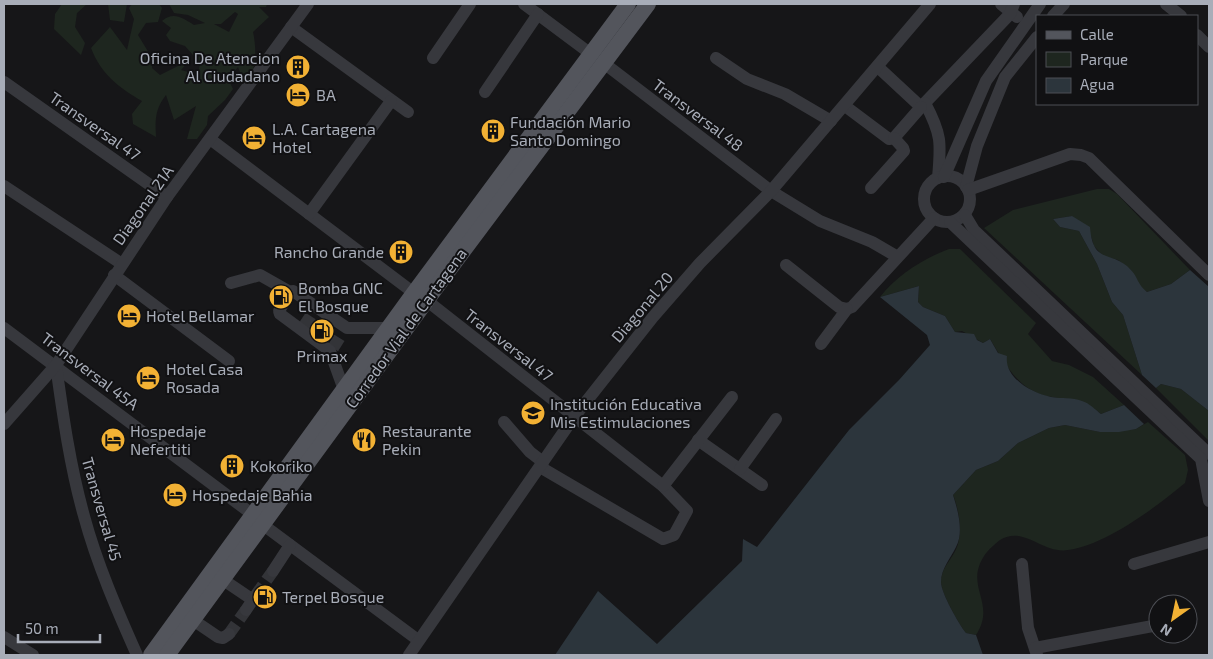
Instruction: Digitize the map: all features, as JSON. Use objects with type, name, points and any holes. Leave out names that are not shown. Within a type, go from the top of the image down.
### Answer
[{"type":"main road","name":"Corredor Vial de Cartagena","points":[[151,655],[217,576],[257,519],[353,396],[420,297],[628,4]]},
{"type":"main road","name":"Corredor Vial de Cartagena","points":[[353,396],[389,328],[420,297],[605,64],[648,4]]},
{"type":"main road","name":"Corredor Vial de Cartagena","points":[[168,655],[193,620],[217,576]]},
{"type":"street","name":"Diagonal 21A","points":[[4,424],[56,365],[167,197],[308,4]]},
{"type":"street","points":[[433,58],[470,4]]},
{"type":"street","points":[[524,4],[591,54]]},
{"type":"street","name":"Diagonal 20","points":[[409,655],[574,417],[700,263],[771,191],[878,68],[930,4]]},
{"type":"street","points":[[1001,4],[1012,9],[1025,22]]},
{"type":"street","points":[[1040,4],[1025,22],[986,81],[941,177],[930,184],[924,197],[925,207],[934,218],[950,222],[970,234],[1113,365],[1206,455],[1209,501]]},
{"type":"street","points":[[1055,15],[1064,4]]},
{"type":"street","points":[[1166,4],[1181,15]]},
{"type":"street","points":[[845,106],[889,139],[894,138],[1012,9]]},
{"type":"street","points":[[485,92],[538,14]]},
{"type":"street","points":[[291,26],[408,112]]},
{"type":"street","points":[[1198,36],[1209,47]]},
{"type":"street","points":[[950,222],[965,214],[970,205],[967,188],[977,146],[1006,77],[1036,38]]},
{"type":"street","points":[[716,58],[747,79],[785,94],[831,121]]},
{"type":"street","name":"Transversal 48","points":[[605,64],[771,191],[820,221],[872,242],[896,256]]},
{"type":"street","points":[[878,68],[923,105],[937,126],[941,143],[941,177]]},
{"type":"street","name":"Transversal 47","points":[[4,82],[167,197]]},
{"type":"street","points":[[310,214],[391,101]]},
{"type":"street","points":[[871,188],[904,151],[904,148],[894,138]]},
{"type":"street","name":"Transversal 47","points":[[210,139],[420,297],[663,486],[687,511],[674,535],[664,539],[541,464]]},
{"type":"street","points":[[967,188],[1070,154],[1081,155],[1089,158],[1209,275]]},
{"type":"street","points":[[941,177],[954,178],[967,188]]},
{"type":"street","points":[[4,186],[122,264]]},
{"type":"street","points":[[965,214],[970,234]]},
{"type":"street","points":[[821,344],[847,309],[852,307],[896,256],[934,218]]},
{"type":"street","points":[[786,265],[839,307],[847,309]]},
{"type":"street","points":[[114,275],[229,361]]},
{"type":"street","points":[[231,284],[260,275],[293,292],[344,332],[389,328]]},
{"type":"street","points":[[290,292],[279,311],[280,314],[331,349],[353,396]]},
{"type":"street","name":"Transversal 45A","points":[[4,328],[56,365],[290,545],[418,640]]},
{"type":"street","name":"Transversal 45","points":[[56,365],[67,442],[84,516],[108,588],[137,655]]},
{"type":"street","points":[[663,486],[732,397]]},
{"type":"street","points":[[740,469],[776,419]]},
{"type":"street","points":[[504,422],[541,464]]},
{"type":"street","points":[[698,440],[762,485]]},
{"type":"street","points":[[1134,564],[1209,542]]},
{"type":"street","points":[[273,571],[290,545]]},
{"type":"street","points":[[1022,564],[1028,628],[1036,651],[1148,627]]},
{"type":"street","points":[[217,576],[251,602]]},
{"type":"street","points":[[193,620],[218,637],[224,638],[229,634]]},
{"type":"street","points":[[4,637],[33,655]]},
{"type":"green space","points":[[62,4],[87,4],[77,13],[75,27],[85,43],[81,55],[54,29],[55,14]]},
{"type":"green space","points":[[108,4],[127,4],[124,22],[110,20]]},
{"type":"green space","points":[[132,4],[159,4],[162,8],[158,22],[146,23],[138,35],[152,58],[152,68],[160,75],[190,60],[181,70],[198,75],[200,63],[185,46],[170,41],[166,35],[171,28],[162,21],[170,16],[174,16],[194,25],[205,23],[188,15],[174,13],[169,4],[267,4],[266,7],[259,7],[269,17],[253,32],[255,55],[254,67],[250,77],[242,77],[238,67],[228,79],[233,89],[225,100],[208,116],[207,125],[197,139],[187,139],[196,106],[174,120],[166,95],[156,115],[156,137],[133,124],[132,114],[142,101],[111,79],[95,57],[91,48],[110,27],[127,50],[134,19],[129,8]],"holes":[[[235,12],[238,14],[229,32],[214,24],[221,24]]]},
{"type":"green space","points":[[1097,189],[1109,189],[1117,194],[1190,270],[1171,284],[1147,292],[1138,286],[1131,270],[1118,260],[1103,256],[1094,246],[1091,236],[1072,216],[1053,219],[1060,227],[1079,231],[1097,264],[1112,302],[1123,315],[1142,375],[984,228],[1013,210]]},
{"type":"green space","points":[[949,249],[960,249],[1036,323],[1028,334],[1052,361],[1069,365],[1093,377],[1124,405],[1101,414],[1083,402],[1052,397],[1031,389],[1015,376],[990,339],[983,343],[962,331],[955,332],[945,316],[923,307],[918,302],[919,286],[880,297],[902,275],[930,257]]},
{"type":"green space","points":[[1161,384],[1181,389],[1209,411],[1209,441],[1156,388]]},
{"type":"green space","points":[[1148,422],[1185,455],[1188,470],[1185,483],[1130,524],[1083,547],[1059,550],[1017,536],[1009,536],[1000,540],[984,556],[979,567],[977,577],[982,604],[982,624],[976,635],[966,633],[947,601],[941,582],[943,572],[958,544],[960,532],[957,507],[953,495],[976,470],[998,461],[1018,443],[1049,428],[1065,425],[1100,432],[1136,429]]},
{"type":"water","points":[[1072,216],[1090,227],[1092,239],[1099,252],[1124,264],[1147,292],[1171,284],[1190,270],[1209,287],[1209,411],[1181,389],[1161,384],[1156,388],[1142,375],[1123,315],[1112,302],[1097,264],[1079,231],[1060,227],[1053,219]]},
{"type":"water","points":[[919,286],[918,302],[923,307],[945,316],[955,332],[974,334],[977,340],[983,343],[990,339],[998,353],[1007,356],[1007,364],[1015,378],[1028,388],[1051,397],[1082,401],[1101,414],[1124,405],[1144,424],[1136,429],[1119,432],[1100,432],[1065,425],[1049,428],[1018,443],[998,461],[976,470],[953,495],[958,514],[960,535],[956,547],[942,573],[941,582],[951,608],[963,629],[966,633],[976,635],[983,655],[555,655],[598,591],[657,644],[742,561],[743,539],[757,547],[849,430],[899,380],[930,345],[927,335],[880,297]]},
{"type":"tunnel","points":[[304,326],[312,314]]},
{"type":"tunnel","points":[[333,348],[340,337]]},
{"type":"tunnel","points":[[256,595],[273,571]]},
{"type":"tunnel","points":[[229,634],[246,610]]},
{"type":"place","name":"Oficina De Atencion Al Ciudadano","points":[[298,67]]},
{"type":"place","name":"BA","points":[[298,95]]},
{"type":"place","name":"Fundación Mario Santo Domingo","points":[[493,131]]},
{"type":"place","name":"L.A. Cartagena Hotel","points":[[254,138]]},
{"type":"place","name":"Rancho Grande","points":[[401,252]]},
{"type":"place","name":"Bomba GNC El Bosque","points":[[281,297]]},
{"type":"place","name":"Hotel Bellamar","points":[[129,316]]},
{"type":"place","name":"Primax","points":[[322,331]]},
{"type":"place","name":"Hotel Casa Rosada","points":[[148,378]]},
{"type":"place","name":"Institución Educativa Mis Estimulaciones","points":[[533,413]]},
{"type":"place","name":"Hospedaje Nefertiti","points":[[113,440]]},
{"type":"place","name":"Restaurante Pekin","points":[[364,440]]},
{"type":"place","name":"Kokoriko","points":[[232,466]]},
{"type":"place","name":"Hospedaje Bahia","points":[[175,495]]},
{"type":"place","name":"Terpel Bosque","points":[[265,597]]}]
